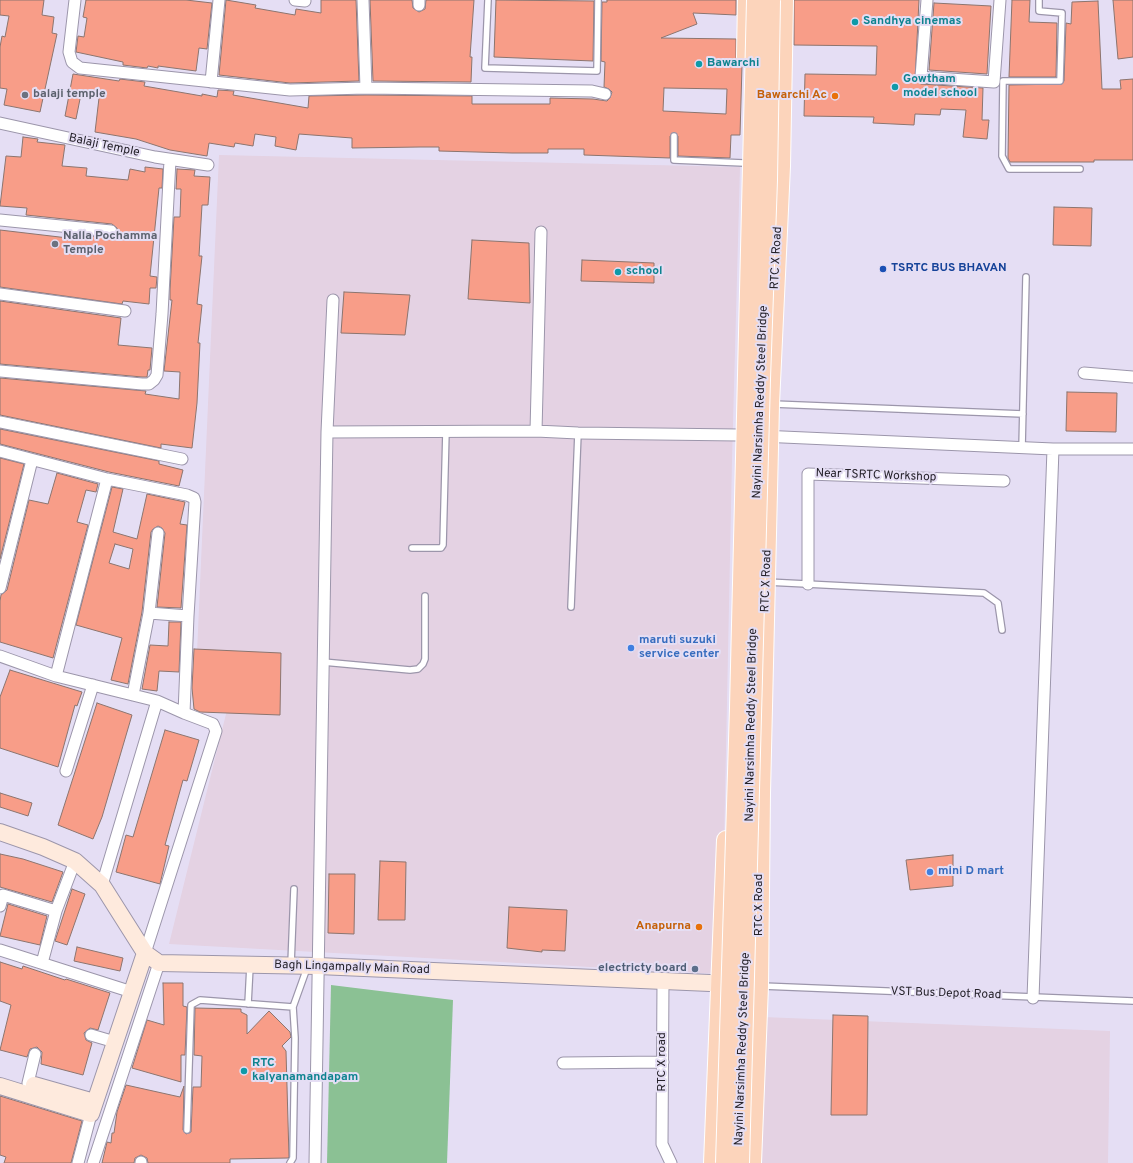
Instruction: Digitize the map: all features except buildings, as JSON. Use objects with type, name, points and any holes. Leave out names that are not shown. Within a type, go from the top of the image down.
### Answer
[{"type":"main road","name":"Nayini Narsimha Reddy Steel Bridge","points":[[740,1163],[761,379],[768,180],[771,0]]},
{"type":"main road","name":"RTC X Road","points":[[752,1163],[759,986],[761,793],[771,437],[770,404],[781,166],[784,0]]},
{"type":"main road","name":"Nayini Narsimha Reddy Steel Bridge","points":[[725,1163],[739,708],[750,5]]},
{"type":"main road","points":[[713,1163],[731,709],[744,163],[750,5],[784,20]]},
{"type":"street","points":[[75,0],[69,52],[72,62],[80,68],[290,90],[366,88],[592,91],[605,94]]},
{"type":"street","points":[[210,82],[219,0]]},
{"type":"street","points":[[363,0],[366,88]]},
{"type":"street","points":[[927,0],[921,77],[994,82],[1000,0]]},
{"type":"street","name":"Balaji Temple","points":[[0,123],[170,160],[208,165]]},
{"type":"street","points":[[0,371],[142,384],[149,384],[154,380],[157,375],[162,314],[170,160]]},
{"type":"street","points":[[0,220],[111,231]]},
{"type":"street","points":[[536,431],[541,232]]},
{"type":"street","points":[[0,294],[125,311]]},
{"type":"street","points":[[314,1163],[312,966],[323,662],[327,432],[334,300]]},
{"type":"street","points":[[1084,374],[1133,377]]},
{"type":"street","points":[[0,422],[182,459]]},
{"type":"street","points":[[327,432],[536,431],[578,434],[738,435],[1022,448],[1133,449]]},
{"type":"street","points":[[1033,998],[1053,449]]},
{"type":"street","points":[[0,451],[107,479],[187,495],[194,498],[184,713]]},
{"type":"street","points":[[0,588],[32,460]]},
{"type":"street","name":"Near TSRTC Workshop","points":[[808,584],[808,474],[1004,481]]},
{"type":"street","points":[[56,676],[107,479]]},
{"type":"street","points":[[133,696],[149,613],[158,533]]},
{"type":"street","points":[[149,613],[188,616]]},
{"type":"street","points":[[0,657],[56,676],[157,702],[213,724],[216,731],[145,953],[92,1108],[78,1163]]},
{"type":"street","points":[[66,771],[93,685]]},
{"type":"street","points":[[102,884],[157,702]]},
{"type":"street","points":[[0,832],[43,846],[75,861],[102,884],[145,953],[159,963],[93,1163]]},
{"type":"street","points":[[42,963],[56,911],[75,861]]},
{"type":"street","points":[[0,906],[3,895],[56,911]]},
{"type":"street","points":[[0,950],[132,992]]},
{"type":"street","name":"Bagh Lingampally Main Road","points":[[159,963],[312,966],[721,983],[759,986]]},
{"type":"street","name":"RTC X road","points":[[663,981],[662,1144],[671,1163]]},
{"type":"street","points":[[91,1035],[115,1042]]},
{"type":"street","points":[[28,1083],[35,1054]]},
{"type":"street","points":[[563,1063],[663,1062]]},
{"type":"street","points":[[0,1075],[28,1083],[92,1108]]},
{"type":"street","points":[[0,1086],[92,1108]]},
{"type":"lane","points":[[488,0],[485,68],[597,71],[598,0]]},
{"type":"lane","points":[[1039,0],[1039,11],[1062,13],[1060,81],[1003,81],[1002,156],[1009,169],[1080,169]]},
{"type":"lane","points":[[674,136],[674,160],[744,163]]},
{"type":"lane","points":[[1022,448],[1026,277]]},
{"type":"lane","points":[[770,404],[782,403],[1023,414]]},
{"type":"lane","points":[[412,548],[441,548],[443,545],[446,431]]},
{"type":"lane","points":[[571,607],[578,434]]},
{"type":"lane","points":[[767,582],[984,593],[998,603],[1002,630]]},
{"type":"lane","points":[[323,662],[410,670],[418,669],[423,664],[425,659],[425,596]]},
{"type":"lane","points":[[291,966],[294,889]]},
{"type":"lane","points":[[248,1004],[250,965]]},
{"type":"lane","points":[[290,1163],[293,1158],[295,1038],[293,1007],[312,966]]},
{"type":"lane","name":"VST Bus Depot Road","points":[[759,986],[1133,1001]]},
{"type":"lane","points":[[187,1130],[191,1005],[200,1000],[293,1007]]},
{"type":"shaded area","points":[[219,155],[740,167],[724,846],[719,974],[169,944],[227,710],[195,698]]},
{"type":"shaded area","points":[[763,1017],[1110,1031],[1108,1163],[758,1163]]},
{"type":"green space","points":[[331,985],[453,1000],[447,1163],[327,1163]]},
{"type":"place","name":"Sandhya cinemas","points":[[855,22]]},
{"type":"place","name":"Bawarchi","points":[[699,64]]},
{"type":"place","name":"Gowtham model school","points":[[895,87]]},
{"type":"place","name":"balaji temple","points":[[25,95]]},
{"type":"place","name":"Bawarchi Ac","points":[[835,96]]},
{"type":"place","name":"Nalla Pochamma Temple","points":[[55,244]]},
{"type":"place","name":"TSRTC BUS BHAVAN","points":[[883,269]]},
{"type":"place","name":"school","points":[[618,272]]},
{"type":"place","name":"maruti suzuki service center","points":[[631,648]]},
{"type":"place","name":"mini D mart","points":[[930,872]]},
{"type":"place","name":"Anapurna","points":[[699,927]]},
{"type":"place","name":"electricty board","points":[[695,969]]},
{"type":"place","name":"RTC kalyanamandapam","points":[[244,1071]]}]
